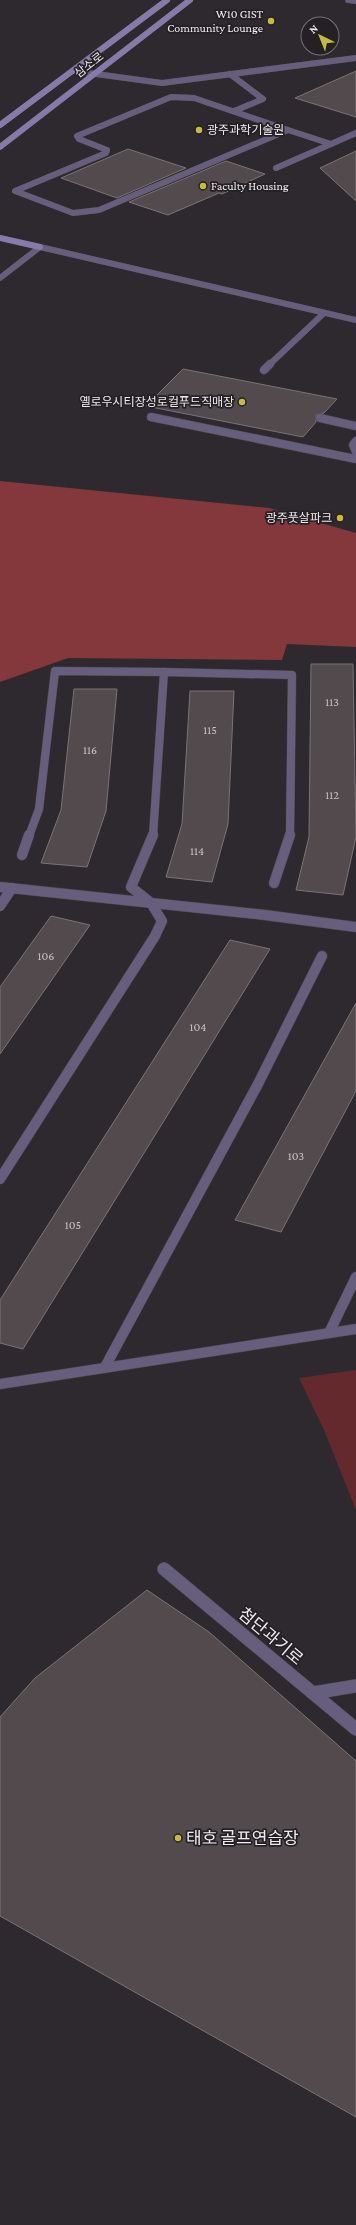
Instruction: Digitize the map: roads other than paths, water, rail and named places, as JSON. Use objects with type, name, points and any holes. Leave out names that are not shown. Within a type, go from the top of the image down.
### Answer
[{"type":"street","name":"삼소로","points":[[0,125],[167,0]]},
{"type":"street","name":"삼소로","points":[[0,147],[190,0]]},
{"type":"street","points":[[348,0],[356,1]]},
{"type":"street","points":[[74,71],[162,83],[356,58]]},
{"type":"street","points":[[230,74],[263,99],[234,111]]},
{"type":"street","points":[[288,130],[99,210],[73,213],[15,191],[106,153],[107,150],[80,139],[77,136],[171,97],[194,98],[331,144]]},
{"type":"street","points":[[276,168],[356,133]]},
{"type":"street","points":[[0,238],[356,320]]},
{"type":"street","points":[[0,278],[40,247]]},
{"type":"street","points":[[264,370],[324,313]]},
{"type":"street","points":[[151,417],[356,459]]},
{"type":"street","points":[[320,418],[356,426]]},
{"type":"street","points":[[356,441],[353,445],[356,452]]},
{"type":"street","points":[[22,855],[39,809],[55,670],[292,675],[290,835],[274,883]]},
{"type":"street","points":[[0,1179],[155,936],[162,920],[151,903],[132,887],[154,833],[164,672]]},
{"type":"street","points":[[0,887],[265,915],[356,927]]},
{"type":"street","points":[[0,906],[12,888]]},
{"type":"street","points":[[104,1367],[258,1084],[322,956]]},
{"type":"street","points":[[329,1333],[356,1277]]},
{"type":"street","points":[[0,1384],[356,1329]]},
{"type":"street","name":"첨단과기로","points":[[164,1569],[356,1729]]},
{"type":"street","points":[[313,1693],[356,1686]]},
{"type":"place","name":"W10 GIST Community Lounge","points":[[271,21]]},
{"type":"place","name":"광주과학기술원","points":[[199,130]]},
{"type":"place","name":"Faculty Housing","points":[[203,186]]},
{"type":"place","name":"옐로우시티장성로컬푸드직매장","points":[[242,402]]},
{"type":"place","name":"광주풋살파크","points":[[340,518]]},
{"type":"place","name":"태호 골프연습장","points":[[178,1838]]}]
